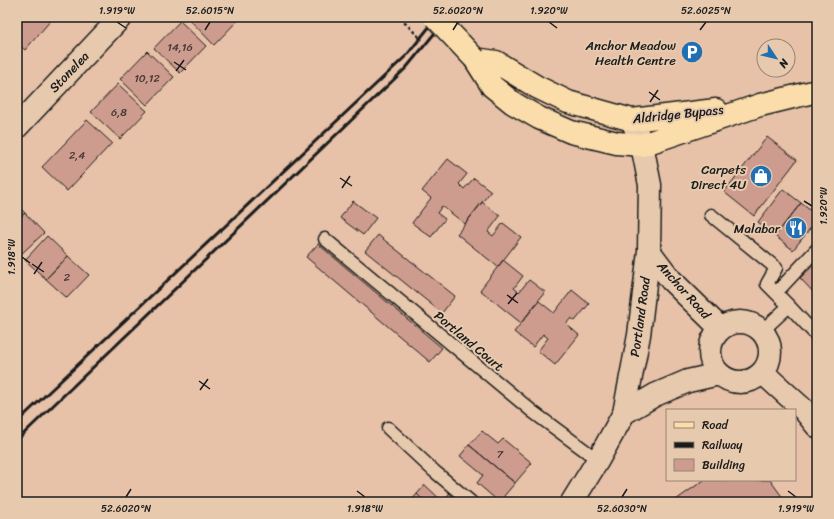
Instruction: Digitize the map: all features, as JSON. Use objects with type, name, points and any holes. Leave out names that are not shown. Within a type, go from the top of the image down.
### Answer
[{"type":"main road","points":[[435,17],[475,59]]},
{"type":"main road","name":"Aldridge Bypass","points":[[475,59],[496,62],[537,87],[568,102],[632,120],[760,105]]},
{"type":"main road","name":"Aldridge Bypass","points":[[475,59],[492,86],[513,103],[539,118],[571,132],[617,143],[642,145],[760,105],[817,92]]},
{"type":"street","name":"Stonelea","points":[[17,127],[121,17]]},
{"type":"street","name":"Portland Road","points":[[572,502],[598,460],[624,413],[639,335],[649,251],[650,185],[642,145],[632,120]]},
{"type":"street","name":"Anchor Road","points":[[649,251],[671,280],[721,329]]},
{"type":"street","points":[[743,322],[753,325],[762,331],[768,339],[770,349],[767,367],[763,373],[750,381],[740,383],[728,380],[719,374],[714,367],[710,352],[712,342],[721,329],[732,323],[743,322]]},
{"type":"street","points":[[763,373],[804,410],[817,426]]},
{"type":"street","points":[[624,413],[655,395],[688,381],[719,374]]},
{"type":"lane","points":[[711,215],[776,268],[767,284],[817,336]]},
{"type":"lane","name":"Portland Court","points":[[325,239],[533,412],[598,460]]},
{"type":"lane","points":[[776,293],[817,248]]},
{"type":"lane","points":[[762,331],[789,306]]},
{"type":"lane","points":[[388,428],[470,502]]},
{"type":"building","points":[[17,17],[49,17],[52,19],[25,50],[17,43]]},
{"type":"building","points":[[187,17],[241,17],[214,45]]},
{"type":"building","points":[[180,21],[206,46],[180,73],[154,48]]},
{"type":"building","points":[[147,51],[174,77],[147,105],[120,79]]},
{"type":"building","points":[[118,84],[147,111],[120,139],[91,112]]},
{"type":"building","points":[[87,120],[112,143],[67,191],[42,167]]},
{"type":"building","name":"Carpets Direct 4U","points":[[767,137],[797,160],[754,216],[724,192]]},
{"type":"building","points":[[448,159],[467,174],[459,184],[464,189],[474,178],[491,191],[465,224],[442,206],[437,213],[445,219],[431,237],[412,223],[431,198],[422,191]]},
{"type":"building","points":[[783,189],[801,203],[775,236],[758,222]]},
{"type":"building","points":[[353,201],[376,218],[363,235],[340,218]]},
{"type":"building","points":[[482,202],[500,216],[488,232],[493,236],[503,223],[521,237],[498,267],[457,234]]},
{"type":"building","name":"Malabar","points":[[801,203],[817,216],[817,220],[793,250],[775,236]]},
{"type":"building","points":[[17,205],[25,213],[17,220]]},
{"type":"building","points":[[25,213],[44,233],[20,255],[17,252],[17,220]]},
{"type":"building","points":[[378,235],[455,296],[442,313],[365,251]]},
{"type":"building","points":[[47,236],[68,256],[46,279],[25,260]]},
{"type":"building","points":[[318,244],[442,348],[430,362],[306,257]]},
{"type":"building","points":[[68,256],[89,275],[67,298],[46,279]]},
{"type":"building","points":[[503,260],[523,276],[514,288],[519,292],[529,280],[545,292],[521,323],[480,290]]},
{"type":"building","points":[[817,262],[817,296],[800,278]]},
{"type":"building","points":[[572,290],[589,304],[575,321],[571,318],[566,324],[579,335],[555,365],[538,351],[548,338],[543,334],[533,347],[514,332],[539,301],[554,313]]},
{"type":"building","points":[[482,431],[498,444],[503,439],[532,463],[515,483],[469,445]]},
{"type":"building","points":[[469,445],[515,483],[499,502],[477,483],[483,475],[460,456]]},
{"type":"building","points":[[703,481],[771,481],[786,502],[673,502]]},
{"type":"building","points":[[425,485],[442,501],[451,492],[462,502],[425,502],[417,494]]},
{"type":"building","points":[[417,494],[425,502],[410,502]]},
{"type":"railway","points":[[17,422],[407,55],[437,17]]},
{"type":"railway","points":[[17,440],[406,68],[448,17]]},
{"type":"place","name":"Anchor Meadow Health Centre","points":[[692,52]]},
{"type":"place","name":"Carpets Direct 4U","points":[[761,176]]},
{"type":"place","name":"Malabar","points":[[796,228]]}]
